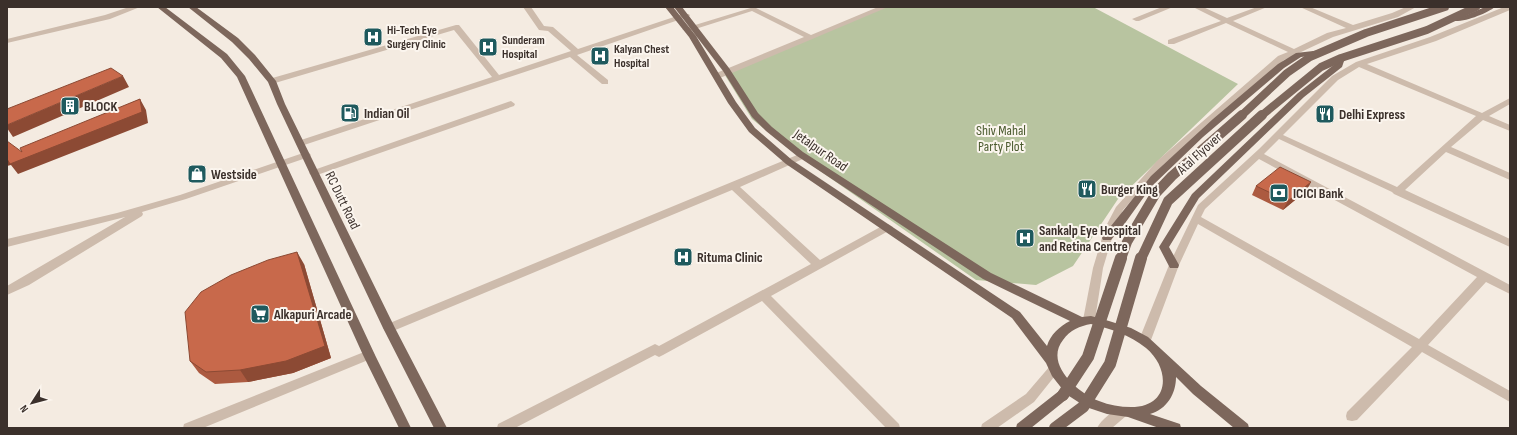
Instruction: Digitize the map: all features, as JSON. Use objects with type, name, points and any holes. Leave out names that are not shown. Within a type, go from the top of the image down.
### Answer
[{"type":"main road","points":[[161,7],[224,56],[241,76],[369,355],[405,428]]},
{"type":"main road","name":"RC Dutt Road","points":[[192,7],[248,53],[272,81],[281,104],[301,143],[314,173],[441,428]]},
{"type":"main road","name":"Jetalpur Road","points":[[669,7],[682,17],[728,72],[761,121],[802,156],[987,276],[1084,321]]},
{"type":"main road","name":"Jetalpur Road","points":[[678,7],[682,17]]},
{"type":"main road","name":"Atal Flyover","points":[[1022,428],[1063,395],[1088,357],[1127,242],[1156,193],[1198,152],[1270,91],[1287,73],[1310,57],[1366,33],[1428,10],[1445,7]]},
{"type":"main road","name":"Atal Flyover","points":[[1055,428],[1083,407],[1110,364],[1142,256],[1168,201],[1251,125],[1321,67],[1341,58],[1392,43],[1428,30],[1476,7]]},
{"type":"main road","points":[[1451,19],[1462,19],[1491,7]]},
{"type":"main road","name":"Jetalpur Road","points":[[690,27],[744,121],[789,162],[888,227],[1016,315],[1053,365]]},
{"type":"main road","points":[[1107,238],[1121,224],[1130,207],[1152,179],[1220,118],[1281,66],[1299,54],[1322,52]]},
{"type":"main road","points":[[1174,265],[1164,247],[1195,196],[1301,95],[1339,65],[1341,58]]},
{"type":"main road","points":[[1175,428],[1126,412],[1109,410],[1089,402],[1071,390],[1053,365],[1051,349],[1056,338],[1064,330],[1084,321],[1110,324],[1128,331],[1145,340],[1197,390],[1243,428]]},
{"type":"main road","points":[[1126,412],[1147,410],[1160,404],[1168,393],[1170,380],[1169,373],[1158,353]]},
{"type":"street","points":[[7,41],[107,17],[136,7]]},
{"type":"street","points":[[527,7],[542,28],[550,29],[605,82]]},
{"type":"street","points":[[717,76],[884,7]]},
{"type":"street","points":[[1136,19],[1169,7]]},
{"type":"street","points":[[1197,7],[1294,52]]},
{"type":"street","points":[[1172,42],[1263,7]]},
{"type":"street","points":[[1304,7],[1353,28]]},
{"type":"street","points":[[1084,321],[1107,238],[1120,209],[1160,162],[1271,67],[1294,52],[1330,35],[1394,15],[1412,7]]},
{"type":"street","points":[[1145,340],[1174,265],[1201,207],[1258,154],[1335,78],[1360,64],[1433,38],[1509,8]]},
{"type":"street","points":[[690,27],[753,9],[810,37]]},
{"type":"street","points":[[7,34],[106,11],[126,10]]},
{"type":"street","points":[[301,143],[682,17]]},
{"type":"street","points":[[272,81],[456,27],[498,79]]},
{"type":"street","points":[[1360,64],[1510,128]]},
{"type":"street","points":[[1397,192],[1483,116],[1510,101]]},
{"type":"street","points":[[314,173],[511,104]]},
{"type":"street","points":[[1277,135],[1397,192],[1510,243]]},
{"type":"street","points":[[1445,148],[1510,178]]},
{"type":"street","points":[[1258,154],[1510,290]]},
{"type":"street","points":[[7,243],[150,207],[306,155]]},
{"type":"street","points":[[390,328],[802,156]]},
{"type":"street","points":[[733,186],[819,265]]},
{"type":"street","points":[[7,291],[26,282],[150,207]]},
{"type":"street","points":[[1195,218],[1244,247],[1421,345],[1510,397]]},
{"type":"street","points":[[503,428],[657,351],[888,227]]},
{"type":"street","points":[[1352,416],[1484,277]]},
{"type":"street","points":[[762,295],[894,428]]},
{"type":"street","points":[[189,428],[369,355]]},
{"type":"street","points":[[987,428],[1030,398],[1053,365]]},
{"type":"street","points":[[1103,428],[1126,412]]},
{"type":"green space","name":"Shiv Mahal Party Plot","points":[[884,7],[1093,7],[1238,84],[1118,199],[1073,266],[1036,285],[976,280],[793,152],[752,119],[723,72]]},
{"type":"building","points":[[111,68],[123,76],[7,125],[7,109]]},
{"type":"building","points":[[140,99],[142,112],[10,164],[7,159],[7,141],[22,152],[20,148]]},
{"type":"building","points":[[1280,167],[1311,182],[1288,201],[1256,186]]},
{"type":"building","name":"Alkapuri Arcade","points":[[297,252],[325,346],[286,361],[240,370],[206,372],[190,361],[185,312],[201,292],[231,275],[268,260]]},
{"type":"place","name":"Hi-Tech Eye Surgery Clinic","points":[[373,37]]},
{"type":"place","name":"Sunderam Hospital","points":[[488,47]]},
{"type":"place","name":"Kalyan Chest Hospital","points":[[600,56]]},
{"type":"place","name":"BLOCK","points":[[70,106]]},
{"type":"place","name":"Indian Oil","points":[[350,113]]},
{"type":"place","name":"Delhi Express","points":[[1325,114]]},
{"type":"place","name":"Westside","points":[[197,174]]},
{"type":"place","name":"Burger King","points":[[1087,189]]},
{"type":"place","name":"ICICI Bank","points":[[1279,193]]},
{"type":"place","name":"Sankalp Eye Hospital and Retina Centre","points":[[1025,238]]},
{"type":"place","name":"Rituma Clinic","points":[[683,257]]},
{"type":"place","name":"Alkapuri Arcade","points":[[260,314]]}]
